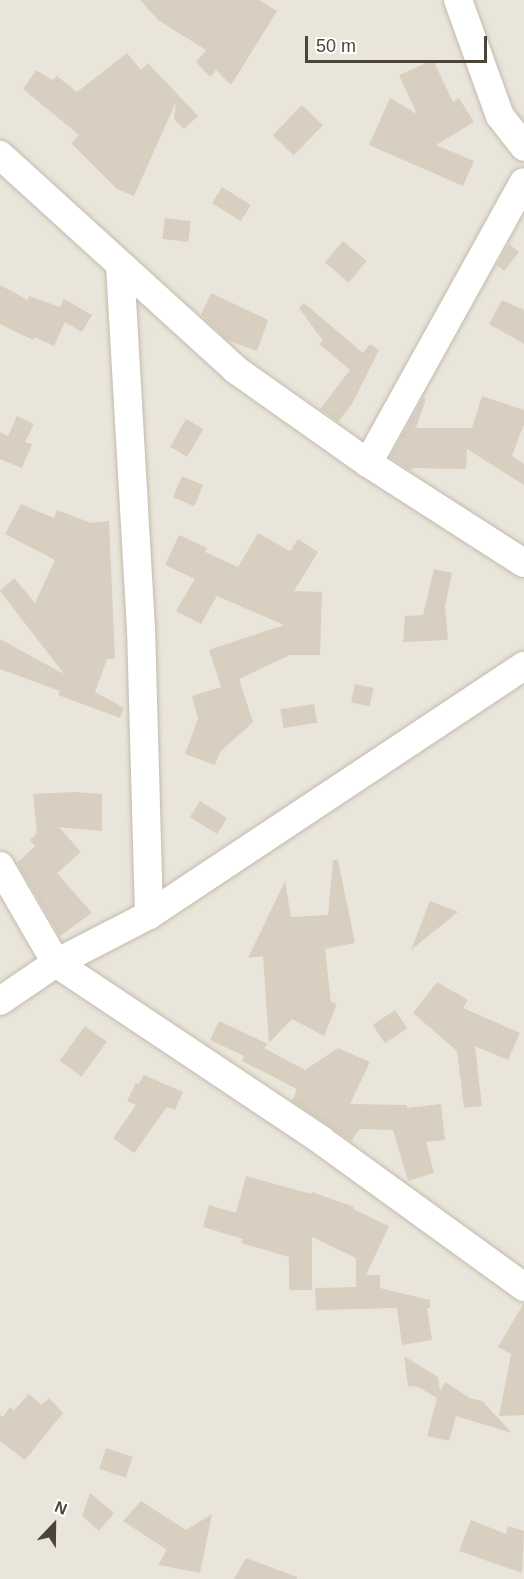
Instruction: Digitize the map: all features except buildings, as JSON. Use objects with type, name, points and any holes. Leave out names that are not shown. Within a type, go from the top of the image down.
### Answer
[{"type":"street","points":[[458,0],[500,116],[524,147]]},
{"type":"street","points":[[0,155],[236,370],[368,463],[524,563]]},
{"type":"street","points":[[368,463],[524,182]]},
{"type":"street","points":[[120,265],[141,628],[149,915]]},
{"type":"street","points":[[0,1001],[56,963],[149,915],[524,666]]},
{"type":"street","points":[[0,866],[56,963],[321,1140],[524,1287]]},
{"type":"shaded area","points":[[0,0],[524,0],[524,1579],[0,1579]]}]
